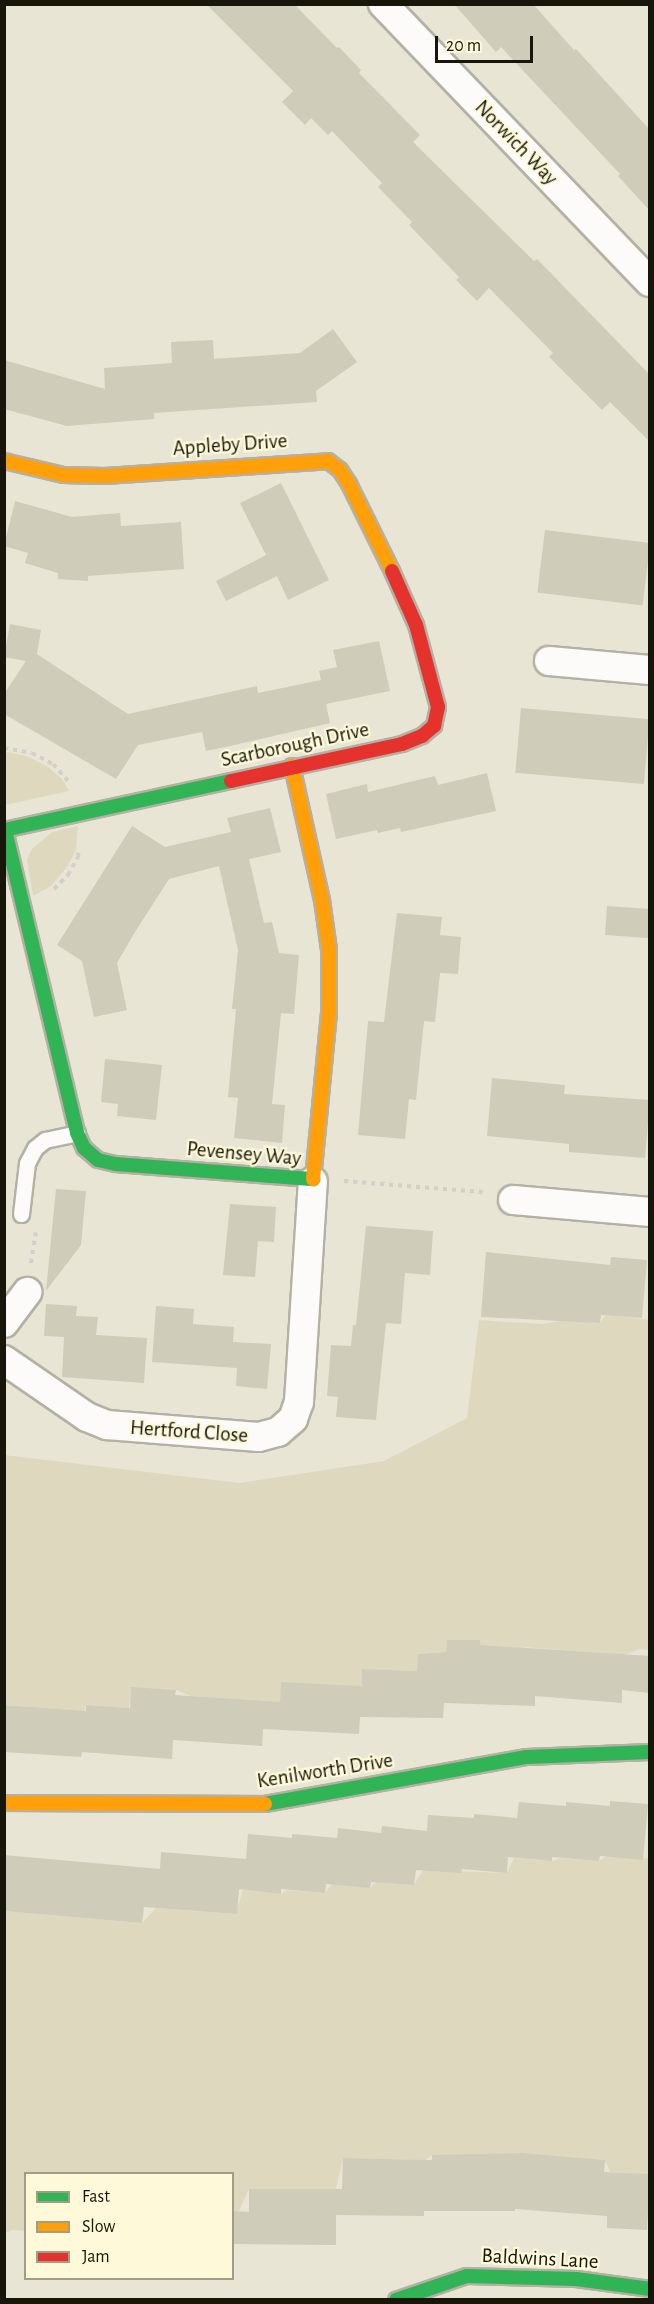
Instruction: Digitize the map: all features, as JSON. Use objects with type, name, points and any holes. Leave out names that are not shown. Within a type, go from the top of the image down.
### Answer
[{"type":"street","name":"Norwich Way","points":[[383,4],[650,282]]},
{"type":"street","name":"Appleby Drive","points":[[4,461],[63,475],[105,476],[328,461],[349,484],[394,575]]},
{"type":"street","name":"Scarborough Drive","points":[[5,830],[402,744],[422,736],[434,726],[438,706],[416,626],[394,575]]},
{"type":"street","points":[[549,661],[650,670]]},
{"type":"street","name":"Pevensey Way","points":[[5,830],[77,1133],[84,1148],[98,1160],[116,1164],[314,1181],[329,1013],[329,950],[322,900],[292,766]]},
{"type":"street","name":"Hertford Close","points":[[4,1360],[87,1417],[107,1425],[259,1437],[278,1432],[292,1419],[299,1402],[314,1181]]},
{"type":"street","points":[[513,1200],[650,1212]]},
{"type":"street","points":[[4,1323],[27,1292]]},
{"type":"street","name":"Kenilworth Drive","points":[[4,1803],[267,1804],[527,1758],[650,1752]]},
{"type":"street","name":"Baldwins Lane","points":[[396,2300],[467,2276],[576,2279],[650,2289]]},
{"type":"lane","points":[[21,1214],[27,1163],[35,1148],[45,1140],[77,1133]]},
{"type":"path","points":[[314,1181],[347,1181],[479,1191],[513,1200]]},
{"type":"shaded area","points":[[5,753],[29,757],[48,767],[62,779],[69,791],[5,805]]},
{"type":"shaded area","points":[[78,826],[76,850],[67,867],[51,886],[33,896],[27,860],[32,849],[52,832]]},
{"type":"shaded area","points":[[606,1315],[650,1320],[649,1650],[640,1649],[624,1655],[523,1647],[522,1659],[479,1658],[479,1641],[447,1640],[446,1652],[418,1654],[417,1671],[362,1669],[362,1687],[281,1682],[280,1704],[191,1696],[176,1690],[131,1688],[129,1708],[86,1705],[84,1711],[5,1705],[4,1455],[240,1483],[384,1461],[467,1418],[479,1320],[543,1324],[564,1320],[600,1323]]},
{"type":"shaded area","points":[[605,1857],[649,1858],[649,2174],[610,2172],[605,2160],[565,2157],[432,2155],[425,2160],[343,2158],[336,2189],[249,2189],[239,2211],[234,2211],[234,2172],[24,2172],[24,2231],[13,2230],[5,2233],[4,1911],[142,1923],[156,1908],[236,1914],[243,1889],[281,1894],[287,1890],[325,1893],[332,1884],[370,1888],[376,1882],[414,1885],[423,1870],[507,1873],[514,1858],[599,1861]]},
{"type":"building","points":[[206,4],[294,4],[337,48],[339,47],[361,70],[359,73],[420,135],[413,142],[534,261],[537,259],[650,375],[650,442],[610,402],[602,410],[549,357],[553,353],[489,288],[477,301],[456,280],[459,277],[409,225],[412,222],[378,187],[382,183],[332,131],[328,135],[311,118],[305,125],[282,102],[293,91]]},
{"type":"building","points":[[454,4],[533,4],[574,50],[576,49],[650,130],[650,211],[618,176],[620,174],[501,47],[496,52]]},
{"type":"building","points":[[333,329],[357,362],[316,391],[317,402],[154,413],[154,419],[67,426],[4,409],[4,360],[105,389],[104,368],[172,363],[171,342],[213,340],[214,359],[300,353]]},
{"type":"building","points":[[281,483],[329,580],[288,600],[277,576],[226,601],[216,581],[266,555],[240,503]]},
{"type":"building","points":[[15,501],[72,517],[120,513],[121,526],[181,522],[184,569],[88,576],[88,581],[58,579],[58,573],[25,563],[28,553],[4,546]]},
{"type":"building","points":[[545,530],[650,543],[643,605],[537,593]]},
{"type":"building","points":[[10,624],[41,630],[37,654],[128,714],[257,686],[258,693],[321,680],[319,671],[337,667],[333,650],[379,641],[390,691],[326,704],[330,723],[230,746],[206,751],[202,732],[138,745],[116,779],[4,714],[4,694],[26,661],[4,657]]},
{"type":"building","points":[[521,708],[650,719],[644,784],[515,773]]},
{"type":"building","points":[[487,773],[496,811],[401,832],[400,828],[378,833],[377,830],[336,839],[326,794],[367,784],[368,792],[435,776],[438,785]]},
{"type":"building","points":[[270,808],[281,852],[249,859],[264,923],[272,922],[279,953],[299,955],[294,1014],[281,1013],[272,1104],[285,1105],[282,1143],[234,1138],[238,1098],[228,1097],[236,1009],[232,1009],[238,950],[219,866],[169,879],[135,932],[117,963],[127,1010],[94,1017],[82,961],[57,945],[132,826],[165,847],[231,832],[227,818]]},
{"type":"building","points":[[607,906],[650,909],[648,938],[605,935]]},
{"type":"building","points":[[397,913],[442,917],[440,935],[461,937],[458,974],[440,973],[435,1022],[424,1021],[416,1100],[409,1099],[405,1139],[358,1135],[368,1021],[384,1022]]},
{"type":"building","points":[[105,1059],[162,1065],[156,1120],[117,1116],[118,1104],[101,1102]]},
{"type":"building","points":[[492,1078],[565,1085],[564,1094],[650,1100],[645,1158],[569,1152],[569,1144],[487,1136]]},
{"type":"building","points":[[56,1189],[86,1191],[81,1245],[46,1291]]},
{"type":"building","points":[[230,1204],[276,1207],[274,1242],[258,1241],[255,1277],[223,1275]]},
{"type":"building","points":[[366,1226],[433,1231],[430,1275],[405,1273],[401,1324],[386,1323],[376,1420],[336,1417],[338,1397],[327,1396],[331,1345],[351,1346],[353,1325],[356,1325]]},
{"type":"building","points":[[486,1252],[610,1265],[611,1257],[647,1260],[642,1318],[601,1315],[600,1323],[481,1317]]},
{"type":"building","points":[[46,1304],[77,1306],[76,1316],[98,1317],[96,1335],[147,1338],[144,1383],[62,1377],[64,1337],[44,1336]]},
{"type":"building","points":[[156,1306],[194,1309],[193,1324],[234,1327],[233,1342],[271,1344],[267,1389],[236,1386],[237,1368],[152,1362]]},
{"type":"building","points":[[447,1640],[480,1640],[480,1645],[650,1656],[650,1693],[622,1690],[622,1703],[535,1696],[535,1706],[444,1703],[443,1718],[360,1717],[359,1734],[263,1729],[262,1746],[173,1740],[172,1759],[82,1752],[81,1757],[4,1752],[4,1705],[86,1711],[86,1705],[130,1708],[131,1687],[176,1690],[175,1695],[280,1702],[281,1682],[362,1686],[362,1669],[417,1671],[418,1654],[446,1652]]},
{"type":"building","points":[[610,1801],[648,1804],[643,1860],[600,1856],[599,1861],[552,1857],[552,1861],[508,1857],[507,1873],[462,1869],[461,1873],[416,1870],[414,1885],[371,1882],[370,1888],[326,1884],[325,1893],[281,1889],[281,1894],[239,1889],[237,1914],[144,1907],[142,1923],[4,1911],[4,1855],[160,1869],[161,1852],[246,1859],[248,1834],[292,1838],[292,1834],[337,1838],[338,1828],[381,1833],[382,1826],[427,1831],[428,1815],[474,1818],[474,1814],[517,1818],[519,1802],[566,1806],[566,1802],[610,1806]]},
{"type":"building","points":[[522,2153],[605,2160],[604,2172],[650,2174],[647,2230],[607,2228],[607,2216],[515,2209],[515,2211],[424,2211],[424,2216],[336,2215],[336,2245],[234,2244],[234,2211],[249,2212],[249,2189],[342,2189],[343,2158],[432,2160],[432,2155]]},
{"type":"traffic: fast","points":[[4,830],[231,781]]},
{"type":"traffic: fast","points":[[5,830],[77,1133],[84,1148],[98,1160],[116,1164],[313,1179]]},
{"type":"traffic: fast","points":[[265,1804],[527,1757],[650,1752]]},
{"type":"traffic: fast","points":[[396,2300],[467,2276],[576,2279],[650,2289]]},
{"type":"traffic: slow","points":[[4,461],[63,475],[105,476],[328,461],[340,470],[349,484],[392,571]]},
{"type":"traffic: slow","points":[[292,766],[322,900],[329,950],[329,1013],[313,1179]]},
{"type":"traffic: slow","points":[[4,1803],[265,1804]]},
{"type":"traffic: jam","points":[[231,781],[402,744],[422,736],[434,726],[438,707],[416,625],[392,571]]}]
